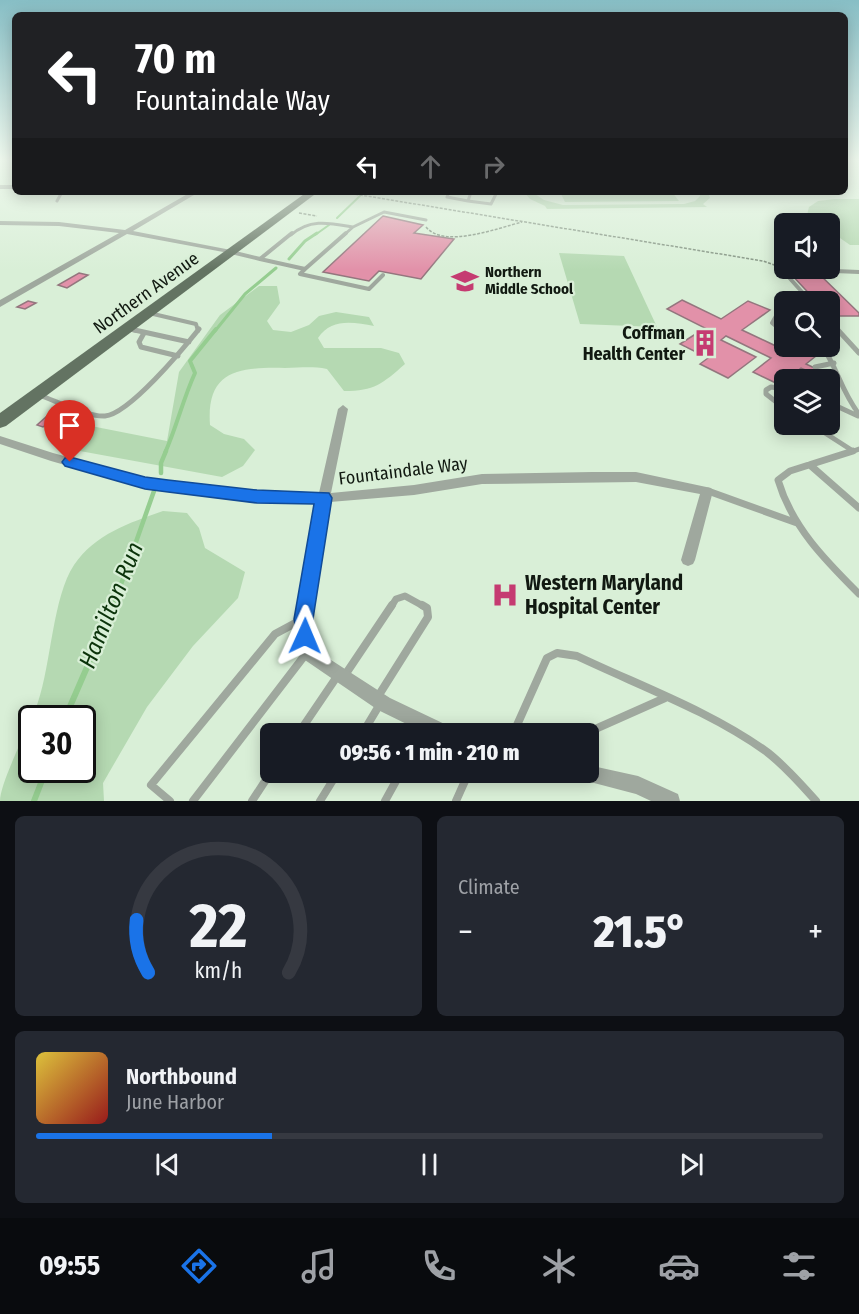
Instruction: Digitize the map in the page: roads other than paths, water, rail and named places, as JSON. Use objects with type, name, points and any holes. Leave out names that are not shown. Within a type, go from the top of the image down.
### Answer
[{"type":"main road","name":"Northern Avenue","points":[[0,422],[308,195]]},
{"type":"street","points":[[0,304],[190,195]]},
{"type":"street","points":[[0,223],[54,222],[128,231],[231,252]]},
{"type":"street","points":[[343,409],[324,498],[303,619],[307,653],[415,723]]},
{"type":"street","name":"Fountaindale Way","points":[[0,440],[145,483],[257,496],[324,498],[414,490],[482,479],[592,477],[636,477],[707,491]]},
{"type":"street","points":[[688,560],[707,491]]},
{"type":"street","points":[[599,776],[638,785],[671,801]]},
{"type":"lane","points":[[57,201],[60,195]]},
{"type":"lane","points":[[447,195],[491,204],[495,195]]},
{"type":"lane","points":[[468,201],[470,195]]},
{"type":"lane","points":[[383,274],[369,289],[300,274],[353,227],[384,212],[426,220]]},
{"type":"lane","points":[[260,259],[278,247],[296,228],[308,222],[326,221],[353,227]]},
{"type":"lane","points":[[231,252],[305,269]]},
{"type":"lane","points":[[840,271],[859,272]]},
{"type":"lane","points":[[790,279],[801,291]]},
{"type":"lane","points":[[38,394],[101,416],[109,416],[129,402],[178,356],[199,326],[149,313]]},
{"type":"lane","points":[[128,328],[189,342]]},
{"type":"lane","points":[[840,332],[859,353]]},
{"type":"lane","points":[[144,333],[139,342],[141,347],[178,356]]},
{"type":"lane","points":[[830,357],[834,363],[837,379],[848,402],[859,415]]},
{"type":"lane","points":[[815,366],[834,363]]},
{"type":"lane","points":[[774,387],[766,390],[766,394],[774,400]]},
{"type":"lane","points":[[840,407],[859,415]]},
{"type":"lane","points":[[830,435],[856,450]]},
{"type":"lane","points":[[856,450],[790,471],[778,480],[783,501],[797,524],[822,558],[859,594]]},
{"type":"lane","points":[[810,465],[859,508]]},
{"type":"lane","points":[[707,491],[797,524]]},
{"type":"lane","points":[[306,723],[396,599],[405,596],[427,608],[428,617],[368,723]]},
{"type":"lane","points":[[170,801],[151,785],[275,634],[303,619]]},
{"type":"lane","points":[[518,723],[542,664],[547,658],[557,652],[577,656],[711,720],[760,748],[796,779],[816,801]]},
{"type":"lane","points":[[193,801],[307,653]]},
{"type":"lane","points":[[599,727],[665,698]]},
{"type":"lane","points":[[252,801],[264,783]]},
{"type":"lane","points":[[320,801],[331,783]]},
{"type":"lane","points":[[385,801],[395,783]]},
{"type":"lane","points":[[456,801],[464,783]]},
{"type":"waterway","name":"Hamilton Run","points":[[337,218],[360,195]]},
{"type":"waterway","name":"Hamilton Run","points":[[315,235],[329,225]]},
{"type":"waterway","name":"Hamilton Run","points":[[289,259],[305,241],[317,233]]},
{"type":"waterway","name":"Hamilton Run","points":[[215,331],[245,294],[276,268]]},
{"type":"waterway","name":"Hamilton Run","points":[[165,453],[195,373],[190,361],[216,329]]},
{"type":"waterway","name":"Hamilton Run","points":[[161,473],[161,463],[166,451]]},
{"type":"waterway","name":"Hamilton Run","points":[[113,607],[154,491]]},
{"type":"waterway","name":"Hamilton Run","points":[[71,705],[114,605]]},
{"type":"waterway","name":"Hamilton Run","points":[[34,801],[41,783]]},
{"type":"place","name":"Northern Middle School","points":[[465,281]]},
{"type":"place","name":"Coffman Health Center","points":[[705,343]]},
{"type":"place","name":"Western Maryland Hospital Center","points":[[505,595]]}]
